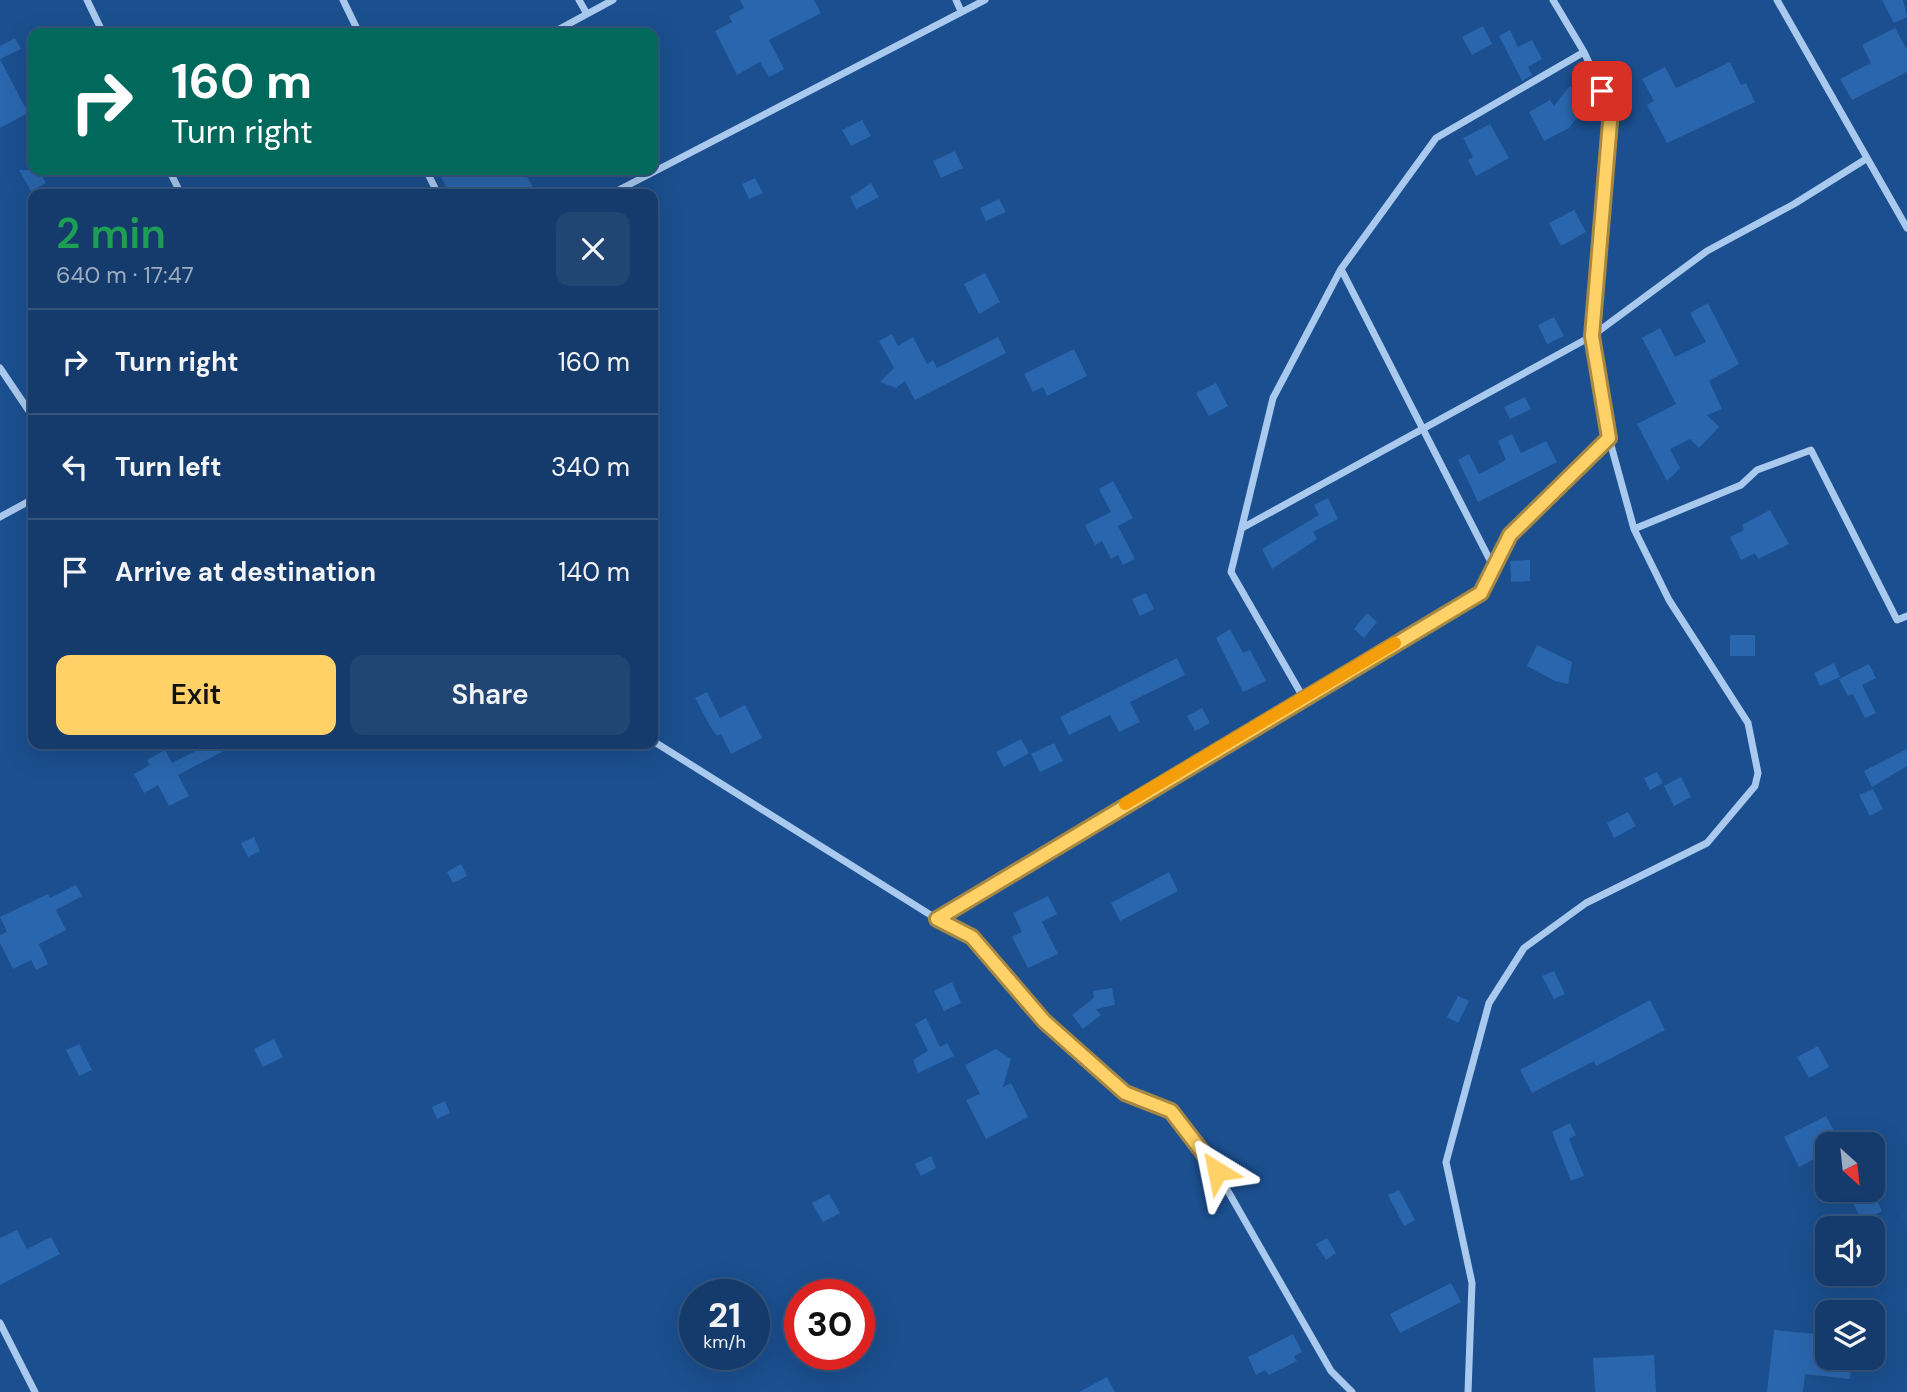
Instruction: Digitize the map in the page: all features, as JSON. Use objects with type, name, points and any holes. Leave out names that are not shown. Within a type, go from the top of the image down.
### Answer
[{"type":"street","points":[[87,0],[101,28]]},
{"type":"street","points":[[343,0],[357,28]]},
{"type":"street","points":[[579,0],[587,14]]},
{"type":"street","points":[[561,28],[613,0]]},
{"type":"street","points":[[956,0],[961,11]]},
{"type":"street","points":[[658,169],[985,0]]},
{"type":"street","points":[[1468,1392],[1472,1283],[1446,1162],[1489,1003],[1524,948],[1575,910],[1707,843],[1755,786],[1758,773],[1748,723],[1670,600],[1634,529],[1609,438],[1592,336],[1611,110],[1584,52],[1553,0]]},
{"type":"street","points":[[1777,0],[1907,228]]},
{"type":"street","points":[[1303,697],[1231,572],[1273,398],[1341,269],[1436,138],[1584,52]]},
{"type":"street","points":[[1244,527],[1592,336],[1707,251],[1794,204],[1866,159]]},
{"type":"street","points":[[621,189],[647,175]]},
{"type":"street","points":[[1341,269],[1494,568]]},
{"type":"street","points":[[0,368],[28,410]]},
{"type":"street","points":[[937,919],[1303,697],[1481,593],[1510,535],[1609,438]]},
{"type":"street","points":[[1634,529],[1741,485],[1757,470],[1811,450],[1897,621],[1907,617]]},
{"type":"street","points":[[0,517],[28,502]]},
{"type":"street","points":[[658,744],[937,919],[972,937],[1051,1028],[1125,1093],[1171,1111],[1217,1171],[1332,1371],[1352,1392]]},
{"type":"street","points":[[0,1323],[35,1392]]},
{"type":"building","points":[[740,0],[814,0],[821,13],[769,40],[784,69],[769,77],[760,62],[737,75],[715,31],[732,22],[729,16],[744,8]]},
{"type":"building","points":[[1882,0],[1903,0],[1907,17],[1894,23]]},
{"type":"building","points":[[1483,26],[1492,44],[1472,55],[1462,37]]},
{"type":"building","points":[[1895,28],[1907,50],[1907,72],[1852,100],[1840,79],[1871,63],[1862,45]]},
{"type":"building","points":[[1510,30],[1518,47],[1532,40],[1542,59],[1528,67],[1532,75],[1522,81],[1499,36]]},
{"type":"building","points":[[15,38],[21,49],[0,59],[0,46]]},
{"type":"building","points":[[0,59],[28,113],[0,128]]},
{"type":"building","points":[[1730,62],[1741,85],[1746,83],[1755,102],[1667,143],[1647,105],[1654,101],[1642,79],[1665,67],[1676,88]]},
{"type":"building","points":[[1570,86],[1590,101],[1569,128],[1544,141],[1529,112],[1550,100],[1554,106]]},
{"type":"building","points":[[862,120],[871,136],[851,146],[842,130]]},
{"type":"building","points":[[1490,124],[1509,158],[1476,176],[1468,160],[1473,157],[1463,138]]},
{"type":"building","points":[[955,151],[963,168],[941,178],[933,161]]},
{"type":"building","points":[[19,170],[28,170],[28,175],[42,175],[46,183],[30,189]]},
{"type":"building","points":[[440,175],[526,175],[534,189],[477,189],[447,189]]},
{"type":"building","points":[[755,178],[763,193],[749,199],[742,184]]},
{"type":"building","points":[[871,183],[879,197],[856,209],[850,197]]},
{"type":"building","points":[[999,199],[1006,212],[986,221],[980,208]]},
{"type":"building","points":[[1574,210],[1586,232],[1561,246],[1549,223]]},
{"type":"building","points":[[985,273],[1000,302],[979,314],[964,284]]},
{"type":"building","points":[[1708,303],[1739,364],[1709,381],[1722,409],[1707,415],[1719,427],[1699,448],[1690,439],[1670,449],[1680,468],[1667,481],[1637,424],[1676,404],[1642,338],[1660,328],[1675,357],[1706,342],[1690,313]]},
{"type":"building","points":[[1554,317],[1564,336],[1547,344],[1538,325]]},
{"type":"building","points":[[892,334],[898,346],[913,337],[927,364],[933,360],[937,368],[998,337],[1006,353],[915,400],[905,381],[896,388],[880,382],[894,368],[879,341]]},
{"type":"building","points":[[1074,349],[1087,376],[1047,396],[1043,387],[1033,392],[1024,374]]},
{"type":"building","points":[[1216,383],[1228,406],[1209,416],[1196,393]]},
{"type":"building","points":[[1525,397],[1531,409],[1510,419],[1504,407]]},
{"type":"building","points":[[1512,434],[1521,453],[1546,441],[1557,462],[1478,502],[1458,460],[1469,454],[1479,474],[1506,460],[1498,441]]},
{"type":"building","points":[[1113,481],[1133,518],[1118,526],[1135,559],[1123,565],[1118,555],[1111,559],[1102,541],[1095,545],[1085,525],[1111,512],[1099,489]]},
{"type":"building","points":[[1328,498],[1338,519],[1313,532],[1317,539],[1272,569],[1262,549],[1319,515],[1314,505]]},
{"type":"building","points":[[1770,510],[1789,544],[1758,559],[1755,553],[1741,560],[1730,537],[1744,530],[1742,525]]},
{"type":"building","points":[[1530,560],[1530,581],[1511,582],[1510,561]]},
{"type":"building","points":[[1146,593],[1154,609],[1140,616],[1132,599]]},
{"type":"building","points":[[1367,613],[1377,622],[1364,638],[1354,629]]},
{"type":"building","points":[[1230,629],[1243,653],[1250,650],[1266,681],[1243,692],[1216,638]]},
{"type":"building","points":[[1730,635],[1755,635],[1755,656],[1730,656]]},
{"type":"building","points":[[1537,645],[1572,662],[1568,684],[1555,681],[1527,666]]},
{"type":"building","points":[[1177,658],[1185,675],[1130,702],[1140,722],[1119,732],[1110,715],[1069,735],[1060,717]]},
{"type":"building","points":[[1834,663],[1840,677],[1820,686],[1814,673]]},
{"type":"building","points":[[1869,664],[1876,678],[1862,685],[1876,713],[1865,718],[1853,694],[1848,696],[1839,679]]},
{"type":"building","points":[[707,692],[720,718],[745,705],[762,738],[731,754],[721,734],[717,736],[710,726],[695,698]]},
{"type":"building","points":[[1202,708],[1210,723],[1195,731],[1187,716]]},
{"type":"building","points":[[1021,739],[1029,753],[1004,767],[996,752]]},
{"type":"building","points":[[1054,743],[1063,761],[1040,772],[1031,754]]},
{"type":"building","points":[[200,749],[227,749],[178,775],[189,796],[169,806],[158,785],[144,793],[134,774],[150,765],[147,760],[165,750],[172,763]]},
{"type":"building","points":[[1907,749],[1907,766],[1872,787],[1864,771]]},
{"type":"building","points":[[1657,772],[1663,783],[1650,790],[1644,778]]},
{"type":"building","points":[[1681,777],[1691,797],[1674,806],[1664,786]]},
{"type":"building","points":[[1873,789],[1883,809],[1870,816],[1859,795]]},
{"type":"building","points":[[1628,812],[1636,826],[1614,838],[1607,823]]},
{"type":"building","points":[[254,837],[260,851],[248,857],[241,843]]},
{"type":"building","points":[[461,864],[467,876],[453,883],[447,872]]},
{"type":"building","points":[[1169,872],[1178,891],[1120,921],[1111,903]]},
{"type":"building","points":[[76,885],[82,896],[56,910],[66,930],[39,944],[48,964],[36,970],[31,960],[13,969],[0,943],[0,935],[7,932],[0,917],[48,894],[50,898]]},
{"type":"building","points":[[1048,896],[1057,914],[1042,922],[1058,954],[1028,968],[1012,937],[1022,932],[1013,913]]},
{"type":"building","points":[[1554,971],[1565,994],[1554,999],[1542,976]]},
{"type":"building","points":[[952,982],[961,1003],[944,1011],[934,991]]},
{"type":"building","points":[[1112,988],[1115,1005],[1096,1009],[1101,1015],[1083,1029],[1072,1015],[1094,998],[1093,991]]},
{"type":"building","points":[[1458,996],[1469,1001],[1458,1023],[1447,1017]]},
{"type":"building","points":[[1650,1000],[1665,1030],[1596,1066],[1594,1061],[1532,1093],[1520,1070]]},
{"type":"building","points":[[926,1018],[940,1047],[947,1043],[954,1056],[918,1073],[913,1060],[928,1051],[915,1024]]},
{"type":"building","points":[[274,1039],[283,1057],[263,1067],[254,1049]]},
{"type":"building","points":[[79,1044],[92,1070],[79,1076],[66,1050]]},
{"type":"building","points":[[1818,1046],[1829,1067],[1809,1078],[1797,1057]]},
{"type":"building","points":[[996,1049],[1011,1059],[1003,1087],[1011,1083],[1028,1117],[986,1139],[966,1100],[980,1094],[965,1065]]},
{"type":"building","points":[[445,1101],[450,1113],[437,1119],[432,1107]]},
{"type":"building","points":[[1826,1116],[1835,1132],[1815,1132],[1815,1158],[1799,1167],[1784,1137]]},
{"type":"building","points":[[1570,1123],[1576,1135],[1569,1139],[1584,1176],[1571,1181],[1552,1132]]},
{"type":"building","points":[[931,1156],[936,1168],[921,1176],[915,1164]]},
{"type":"building","points":[[1399,1190],[1415,1220],[1404,1226],[1388,1195]]},
{"type":"building","points":[[829,1194],[840,1213],[823,1222],[812,1203]]},
{"type":"building","points":[[1852,1202],[1877,1202],[1882,1211],[1872,1216],[1860,1216]]},
{"type":"building","points":[[17,1230],[27,1249],[51,1237],[60,1254],[0,1285],[0,1238]]},
{"type":"building","points":[[1327,1238],[1336,1253],[1326,1260],[1316,1244]]},
{"type":"building","points":[[1451,1283],[1461,1302],[1400,1333],[1390,1314]]},
{"type":"building","points":[[1774,1330],[1815,1334],[1815,1370],[1851,1370],[1850,1379],[1805,1374],[1803,1392],[1767,1392]]},
{"type":"building","points":[[1293,1334],[1302,1352],[1294,1356],[1297,1361],[1269,1375],[1265,1370],[1256,1375],[1248,1357]]},
{"type":"building","points":[[1654,1355],[1656,1392],[1595,1392],[1593,1358]]},
{"type":"building","points":[[1107,1377],[1115,1392],[1079,1392]]},
{"type":"slow traffic","points":[[1125,804],[1395,643]]},
{"type":"route","points":[[1217,1171],[1171,1111],[1125,1093],[1058,1036],[972,937],[937,919],[1303,697],[1481,593],[1510,535],[1609,438],[1592,336],[1611,110],[1602,91]]}]
